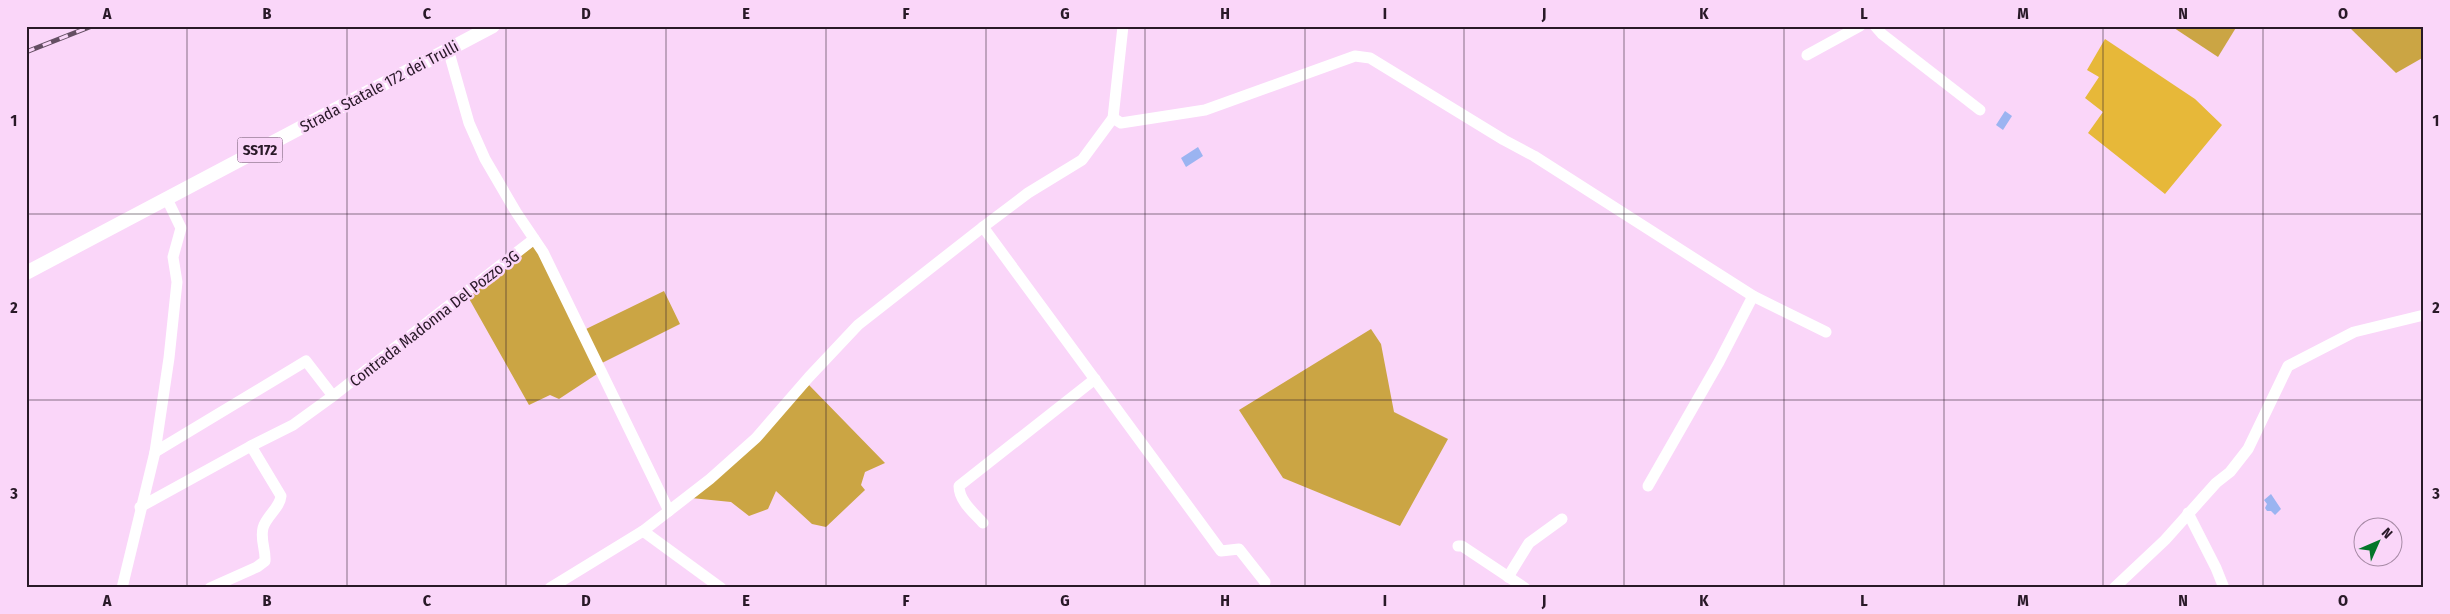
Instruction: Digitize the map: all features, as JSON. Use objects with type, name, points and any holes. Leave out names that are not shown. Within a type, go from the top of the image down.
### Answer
[{"type":"main road","name":"Strada Statale 172 dei Trulli","points":[[26,273],[493,26]]},
{"type":"street","points":[[550,588],[569,583],[710,479],[756,438],[809,377],[858,325],[983,227],[1028,194],[1082,160],[1113,118],[1123,26]]},
{"type":"street","points":[[1807,55],[1860,26]]},
{"type":"street","points":[[1875,26],[1882,34],[1980,110]]},
{"type":"street","points":[[448,50],[468,123],[485,159],[543,252],[668,511]]},
{"type":"street","points":[[1113,118],[1121,123],[1205,110],[1355,56],[1370,58],[1504,140],[1534,156],[1753,296],[1826,332]]},
{"type":"street","points":[[122,588],[155,452],[169,358],[177,282],[173,257],[181,228],[167,200]]},
{"type":"street","points":[[983,227],[1221,551],[1239,549],[1265,582]]},
{"type":"street","name":"Contrada Madonna Del Pozzo 3G","points":[[140,508],[251,446],[293,425],[534,239]]},
{"type":"street","points":[[1648,486],[1753,296]]},
{"type":"street","points":[[2114,588],[2165,540],[2216,483],[2230,472],[2248,449],[2288,366],[2354,332],[2424,315]]},
{"type":"street","points":[[155,452],[306,361],[333,396]]},
{"type":"street","points":[[983,523],[963,500],[959,493],[959,486],[1095,379]]},
{"type":"street","points":[[210,588],[258,567],[265,561],[261,537],[263,526],[281,501],[281,496],[251,446]]},
{"type":"street","points":[[2188,513],[2224,588]]},
{"type":"street","points":[[1508,576],[1529,543],[1562,519]]},
{"type":"street","points":[[642,531],[721,588]]},
{"type":"street","points":[[1458,546],[1462,546],[1525,588]]},
{"type":"shaded area","points":[[2171,26],[2237,26],[2218,57]]},
{"type":"shaded area","points":[[2348,26],[2424,26],[2424,57],[2396,73]]},
{"type":"shaded area","points":[[2105,39],[2195,99],[2222,125],[2165,194],[2088,133],[2103,112],[2085,98],[2099,77],[2087,70]]},
{"type":"shaded area","points":[[535,245],[586,329],[664,291],[680,324],[602,363],[597,374],[559,399],[550,395],[529,405],[467,295]]},
{"type":"shaded area","points":[[1371,329],[1381,344],[1394,412],[1448,439],[1400,526],[1283,478],[1239,410]]},
{"type":"shaded area","points":[[809,385],[885,463],[865,472],[861,485],[865,490],[826,527],[812,524],[776,491],[768,509],[749,516],[731,502],[691,498]]},
{"type":"water","points":[[2005,111],[2012,116],[2003,130],[1996,125]]},
{"type":"water","points":[[1198,147],[1203,156],[1186,167],[1181,158]]},
{"type":"water","points":[[2271,494],[2281,509],[2275,515],[2265,508],[2267,504],[2264,500]]},
{"type":"railway","points":[[26,52],[92,26]]}]
